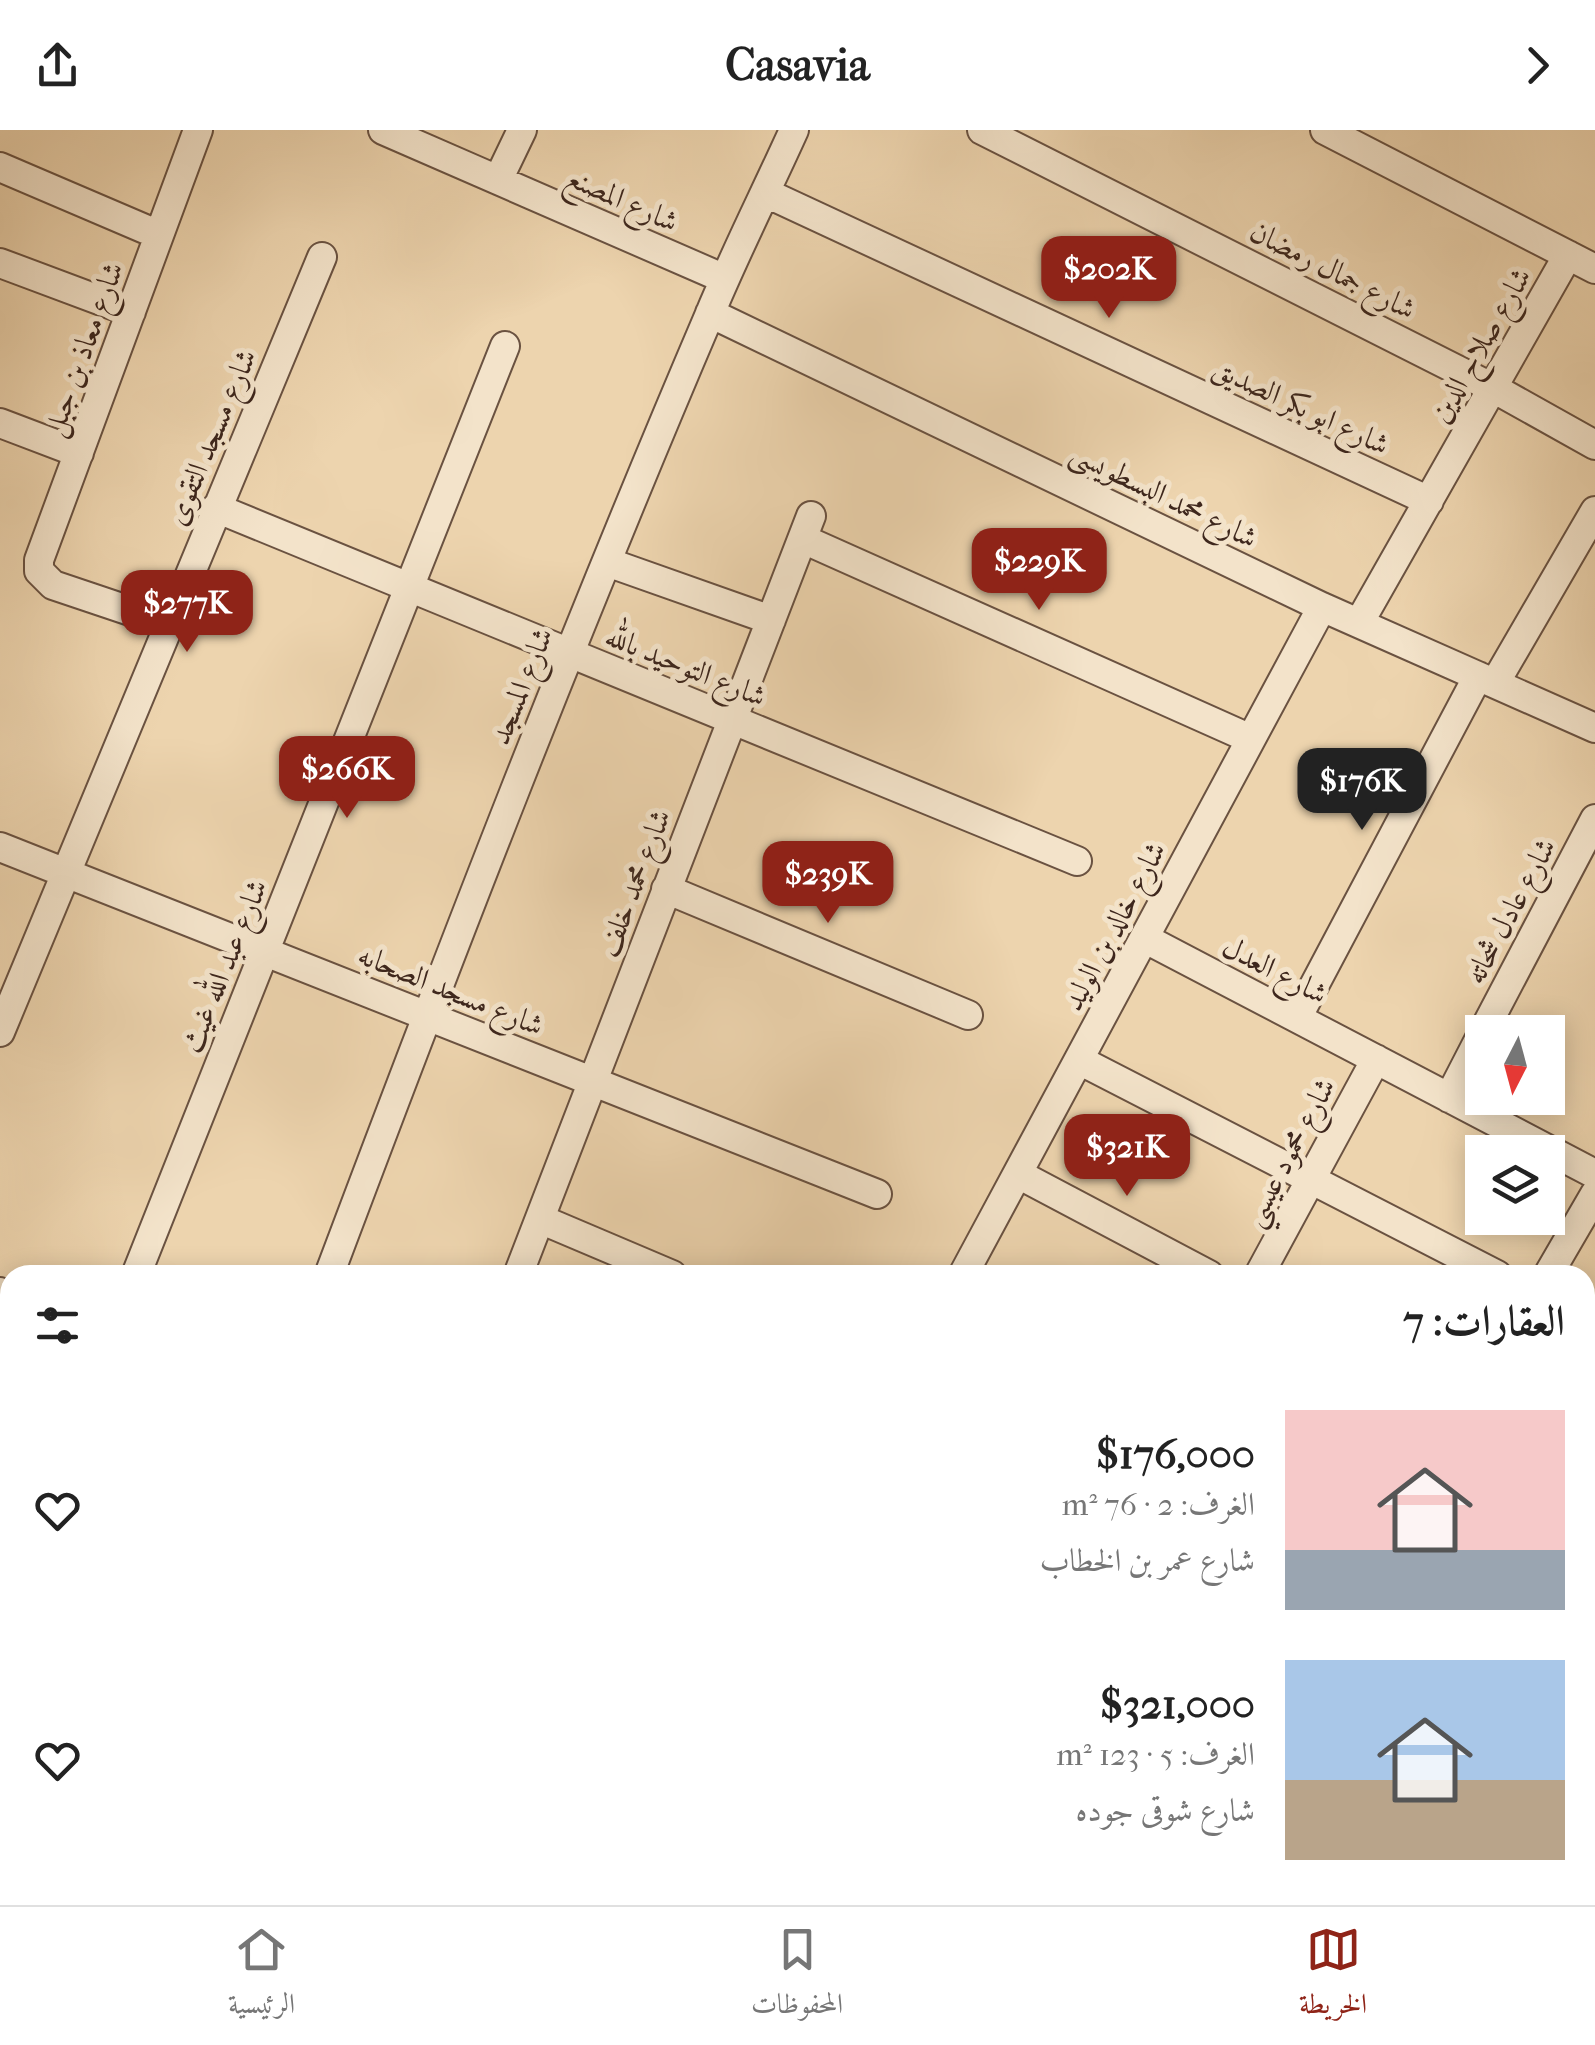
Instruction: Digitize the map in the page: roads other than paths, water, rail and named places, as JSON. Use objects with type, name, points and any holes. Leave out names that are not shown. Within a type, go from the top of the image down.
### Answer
[{"type":"street","name":"شارع معاذ بن جبل","points":[[169,624],[53,585],[39,571],[198,130]]},
{"type":"street","name":"شارع المصنع","points":[[383,130],[725,279]]},
{"type":"street","points":[[498,180],[522,130]]},
{"type":"street","name":"شارع المسجد","points":[[333,1265],[569,653],[710,313],[794,130]]},
{"type":"street","name":"شارع جمال رمضان","points":[[982,130],[1493,388],[1595,444]]},
{"type":"street","points":[[1325,130],[1595,269]]},
{"type":"street","points":[[0,167],[159,235]]},
{"type":"street","name":"شارع ابو بكر الصديق","points":[[766,193],[1429,501]]},
{"type":"street","name":"شارع مسجد التقوى","points":[[0,1032],[322,256]]},
{"type":"street","name":"شارع صلاح الدين","points":[[1359,623],[1568,256]]},
{"type":"street","points":[[0,263],[131,312]]},
{"type":"street","name":"شارع محمد البسطويسى","points":[[710,313],[1322,607],[1595,728]]},
{"type":"street","name":"شارع عبد الله غيث","points":[[140,1265],[505,346]]},
{"type":"street","points":[[0,423],[79,452]]},
{"type":"street","name":"شارع التوحيد بالله","points":[[216,508],[1076,861]]},
{"type":"street","points":[[1297,1018],[1486,679],[1595,511]]},
{"type":"street","name":"شارع محمد خلف","points":[[522,1265],[807,527],[1251,738]]},
{"type":"street","points":[[606,562],[771,620]]},
{"type":"street","name":"شارع خالد بن الوليد","points":[[968,1265],[1322,607]]},
{"type":"street","name":"شارع عادل شحاته","points":[[1493,1015],[1595,819]]},
{"type":"street","name":"شارع مسجد الصحابه","points":[[0,846],[877,1194]]},
{"type":"street","points":[[666,889],[968,1016]]},
{"type":"street","name":"شارع العدل","points":[[1144,938],[1595,1174]]},
{"type":"street","name":"شارع محمود عيسي","points":[[1264,1265],[1376,1059]]},
{"type":"street","points":[[1079,1060],[1478,1265]]},
{"type":"street","name":"شارع عادل شحاته","points":[[1449,1098],[1465,1068]]},
{"type":"street","points":[[1018,1174],[1190,1265]]},
{"type":"street","points":[[1554,1265],[1595,1194]]},
{"type":"street","points":[[540,1219],[648,1265]]}]
